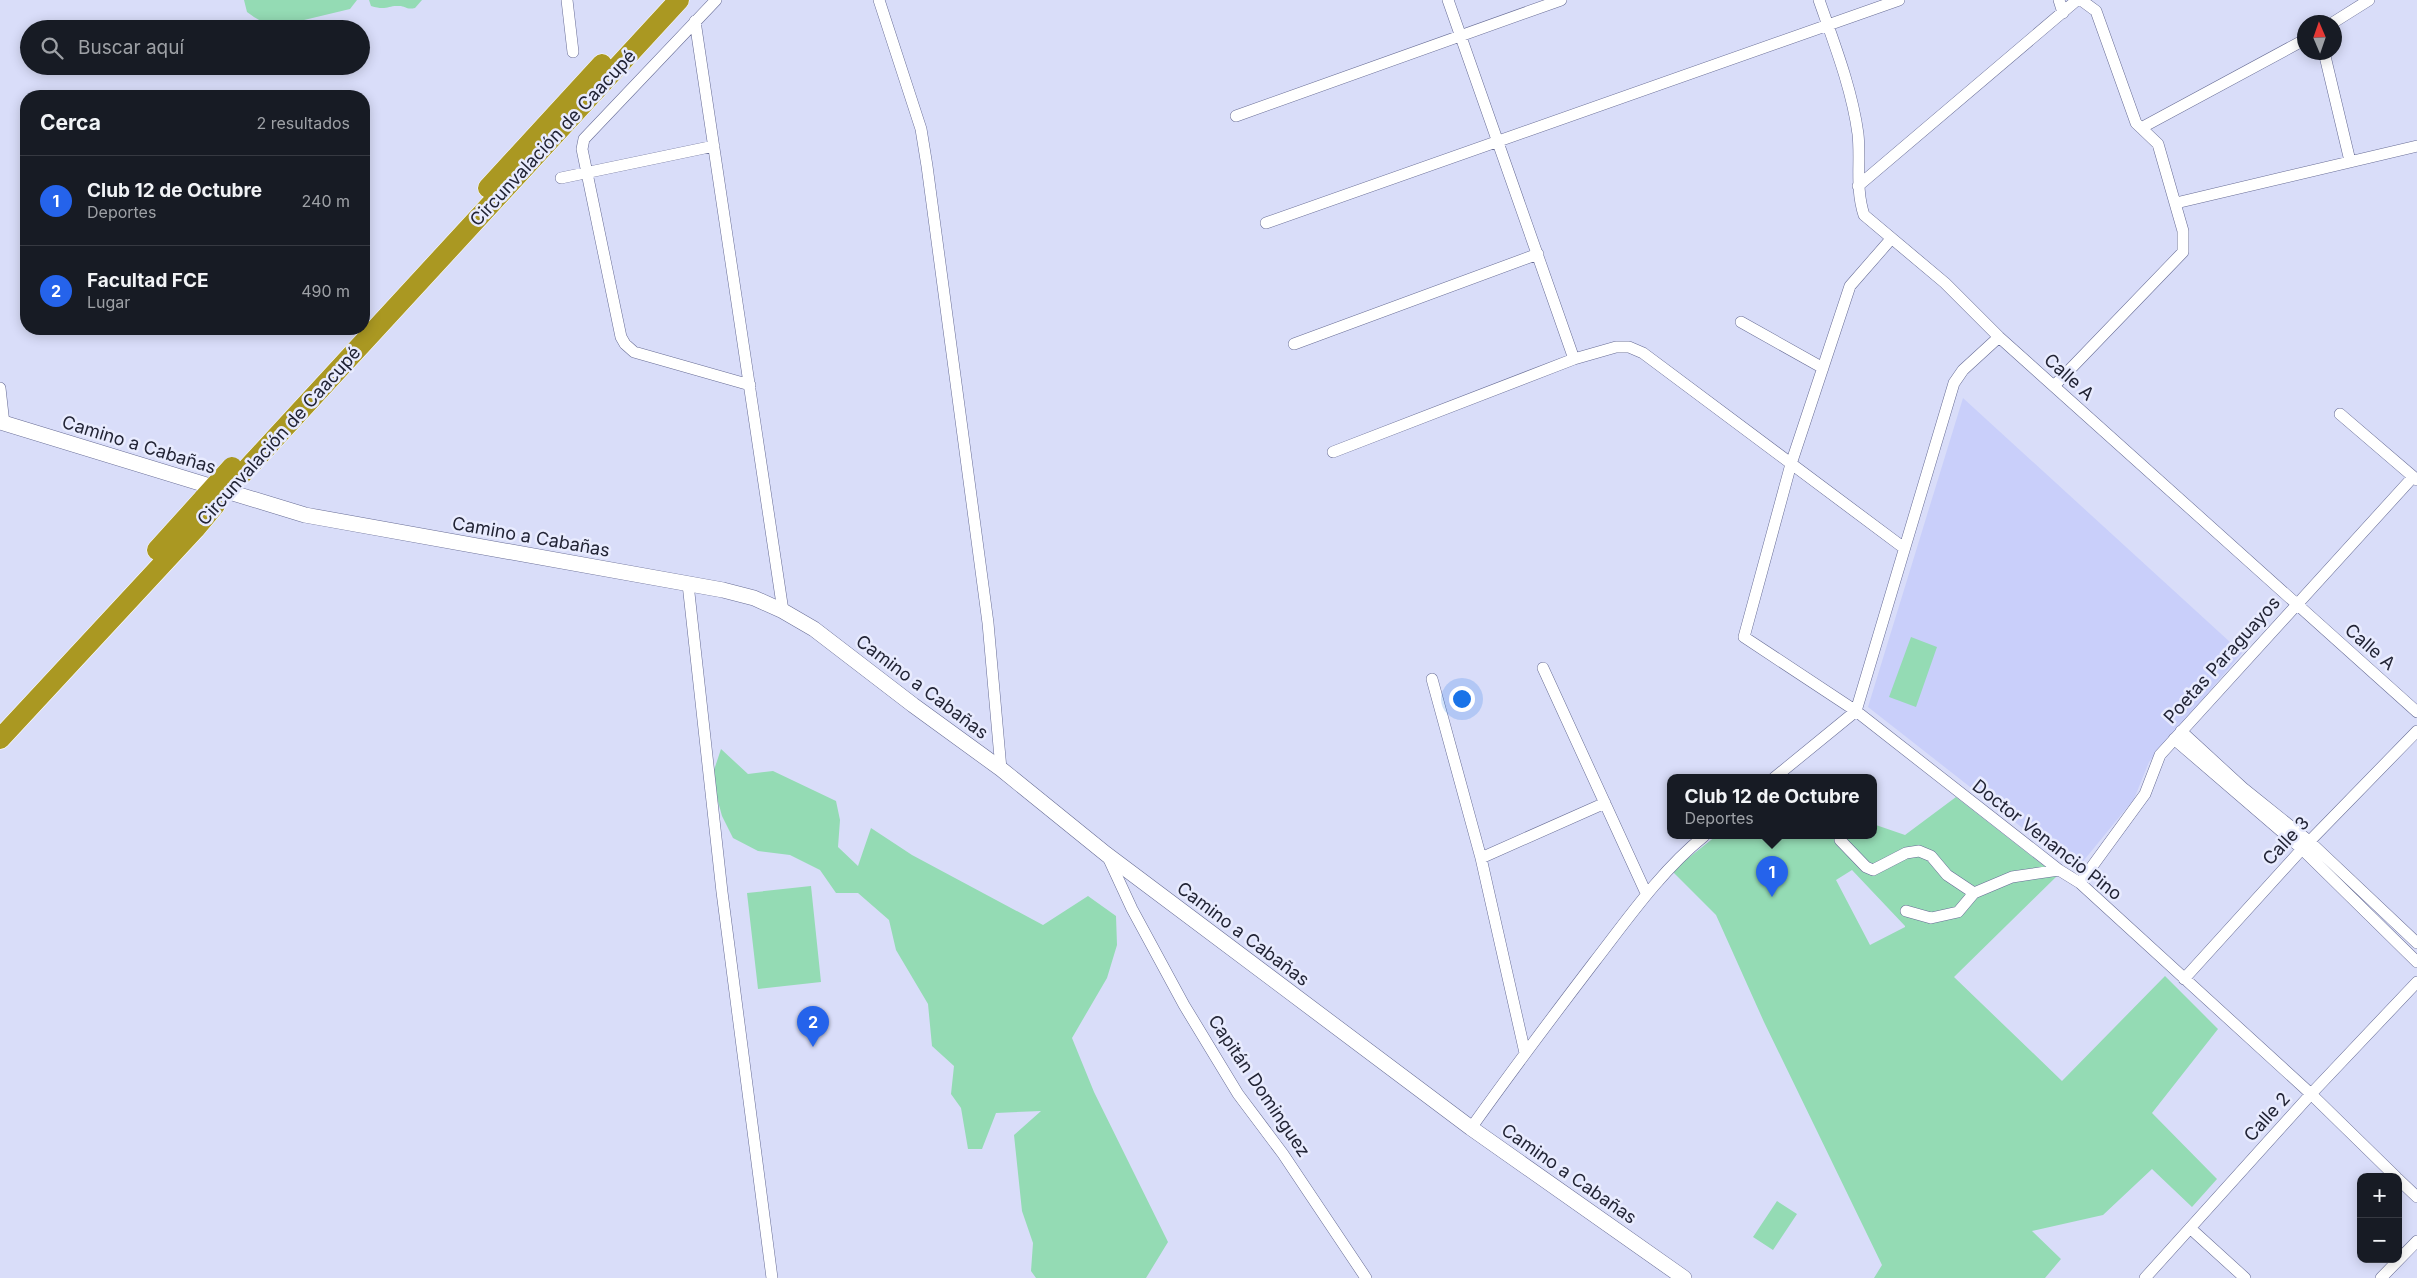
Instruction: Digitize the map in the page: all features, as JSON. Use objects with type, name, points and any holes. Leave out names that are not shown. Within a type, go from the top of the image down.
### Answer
[{"type":"highway","name":"Circunvalación de Caacupé","points":[[370,318],[661,0]]},
{"type":"highway","name":"Circunvalación de Caacupé","points":[[370,329],[679,0]]},
{"type":"highway","name":"Circunvalación de Caacupé","points":[[0,739],[355,335]]},
{"type":"highway","name":"Circunvalación de Caacupé","points":[[236,471],[364,335]]},
{"type":"highway","name":"Circunvalación de Caacupé","points":[[0,722],[209,501]]},
{"type":"street","points":[[567,0],[572,52]]},
{"type":"street","points":[[716,0],[584,139],[582,149],[621,336],[625,344],[634,352],[750,385]]},
{"type":"street","points":[[879,0],[920,129],[927,166],[988,623],[1001,768]]},
{"type":"street","points":[[1448,0],[1574,359]]},
{"type":"street","points":[[1236,116],[1561,0]]},
{"type":"street","name":"Calle A","points":[[1819,0],[1855,116],[1858,136],[1859,199],[1864,214],[1891,239],[1945,283],[2054,386],[2417,712]]},
{"type":"street","points":[[1266,223],[1898,0]]},
{"type":"street","points":[[2059,0],[2063,13]]},
{"type":"street","points":[[1858,186],[2077,0]]},
{"type":"street","points":[[2054,386],[2183,252],[2183,231],[2158,144],[2136,123],[2096,11],[2081,0]]},
{"type":"street","points":[[2342,17],[2369,0]]},
{"type":"street","points":[[695,21],[783,611]]},
{"type":"street","points":[[2141,128],[2297,44]]},
{"type":"street","points":[[2326,60],[2350,161]]},
{"type":"street","points":[[561,178],[714,146]]},
{"type":"street","points":[[2176,203],[2417,146]]},
{"type":"street","points":[[1791,464],[1850,286],[1891,239]]},
{"type":"street","points":[[1294,344],[1538,254]]},
{"type":"street","points":[[1741,322],[1823,368]]},
{"type":"street","points":[[1779,774],[1856,711],[1954,383],[1962,370],[1999,336]]},
{"type":"street","points":[[1333,452],[1574,359],[1616,347],[1629,347],[1643,353],[1904,548]]},
{"type":"street","points":[[0,388],[2,423]]},
{"type":"street","points":[[2340,414],[2415,478]]},
{"type":"street","name":"Camino a Cabañas","points":[[2,423],[305,515],[688,584],[754,598],[783,611],[814,629],[912,705],[1001,768],[1106,854],[1471,1128],[1684,1278]]},
{"type":"street","name":"Doctor Venancio Pino","points":[[1791,464],[1744,637],[1856,711],[2058,870],[2080,883],[2311,1094],[2392,1173]]},
{"type":"street","name":"Poetas Paraguayos","points":[[2080,883],[2145,794],[2160,756],[2296,604],[2415,478]]},
{"type":"street","points":[[688,584],[722,892],[772,1278]]},
{"type":"street","points":[[1543,668],[1646,894]]},
{"type":"street","points":[[1432,679],[1481,858],[1525,1053]]},
{"type":"street","name":"Calle 3","points":[[2184,979],[2306,844],[2417,731]]},
{"type":"street","points":[[2178,735],[2243,788],[2417,943]]},
{"type":"street","points":[[1481,858],[1605,803]]},
{"type":"street","points":[[1471,1128],[1525,1053],[1646,894],[1681,854],[1700,839]]},
{"type":"street","points":[[1840,840],[1866,867],[1873,870],[1906,853],[1919,851],[1931,856],[1947,875],[1974,893]]},
{"type":"street","points":[[2306,844],[2417,962]]},
{"type":"street","name":"Capitán Dominguez","points":[[1106,854],[1132,909],[1189,1013],[1238,1094],[1283,1154],[1366,1278]]},
{"type":"street","points":[[1906,911],[1931,918],[1958,912],[1974,893],[2012,877],[2058,870]]},
{"type":"street","name":"Calle 2","points":[[2145,1278],[2311,1094],[2417,982]]},
{"type":"street","name":"Doctor Venancio Pino","points":[[2402,1183],[2417,1197]]},
{"type":"street","points":[[2190,1228],[2246,1278]]},
{"type":"street","points":[[2381,1278],[2417,1241]]},
{"type":"shaded area","points":[[1963,398],[2242,653],[2149,762],[2134,799],[2076,870],[1868,707]]},
{"type":"green space","points":[[244,0],[357,0],[350,9],[304,20],[259,20],[247,12]]},
{"type":"green space","points":[[369,0],[422,0],[415,8],[410,9],[399,6],[384,8],[371,6]]},
{"type":"green space","points":[[1911,637],[1937,647],[1916,707],[1889,697]]},
{"type":"green space","points":[[721,749],[748,774],[773,771],[836,801],[840,820],[838,847],[858,866],[871,828],[912,855],[1043,925],[1088,896],[1116,916],[1117,945],[1107,978],[1072,1038],[1094,1092],[1168,1242],[1146,1278],[1036,1278],[1031,1271],[1033,1243],[1022,1211],[1014,1135],[1041,1111],[996,1113],[982,1149],[968,1149],[961,1108],[951,1094],[954,1066],[932,1046],[928,1004],[896,950],[889,920],[858,893],[836,893],[820,870],[790,855],[758,851],[733,838],[722,816],[716,794],[714,770]]},
{"type":"green space","points":[[1956,797],[2057,876],[1954,977],[2062,1081],[2165,976],[2218,1029],[2152,1113],[2217,1179],[2192,1207],[2152,1169],[2103,1215],[2032,1231],[2061,1259],[2045,1278],[1874,1278],[1882,1265],[1764,1022],[1716,915],[1672,871],[1712,839],[1877,839],[1877,825],[1905,835]],"holes":[[[1852,870],[1905,927],[1870,945],[1836,880]]]},
{"type":"green space","points":[[811,886],[821,982],[758,989],[747,893]]},
{"type":"green space","points":[[1777,1201],[1797,1214],[1773,1250],[1753,1237]]},
{"type":"place","name":"Club 12 de Octubre","points":[[1772,897]]},
{"type":"place","name":"Facultad FCE","points":[[813,1047]]}]
